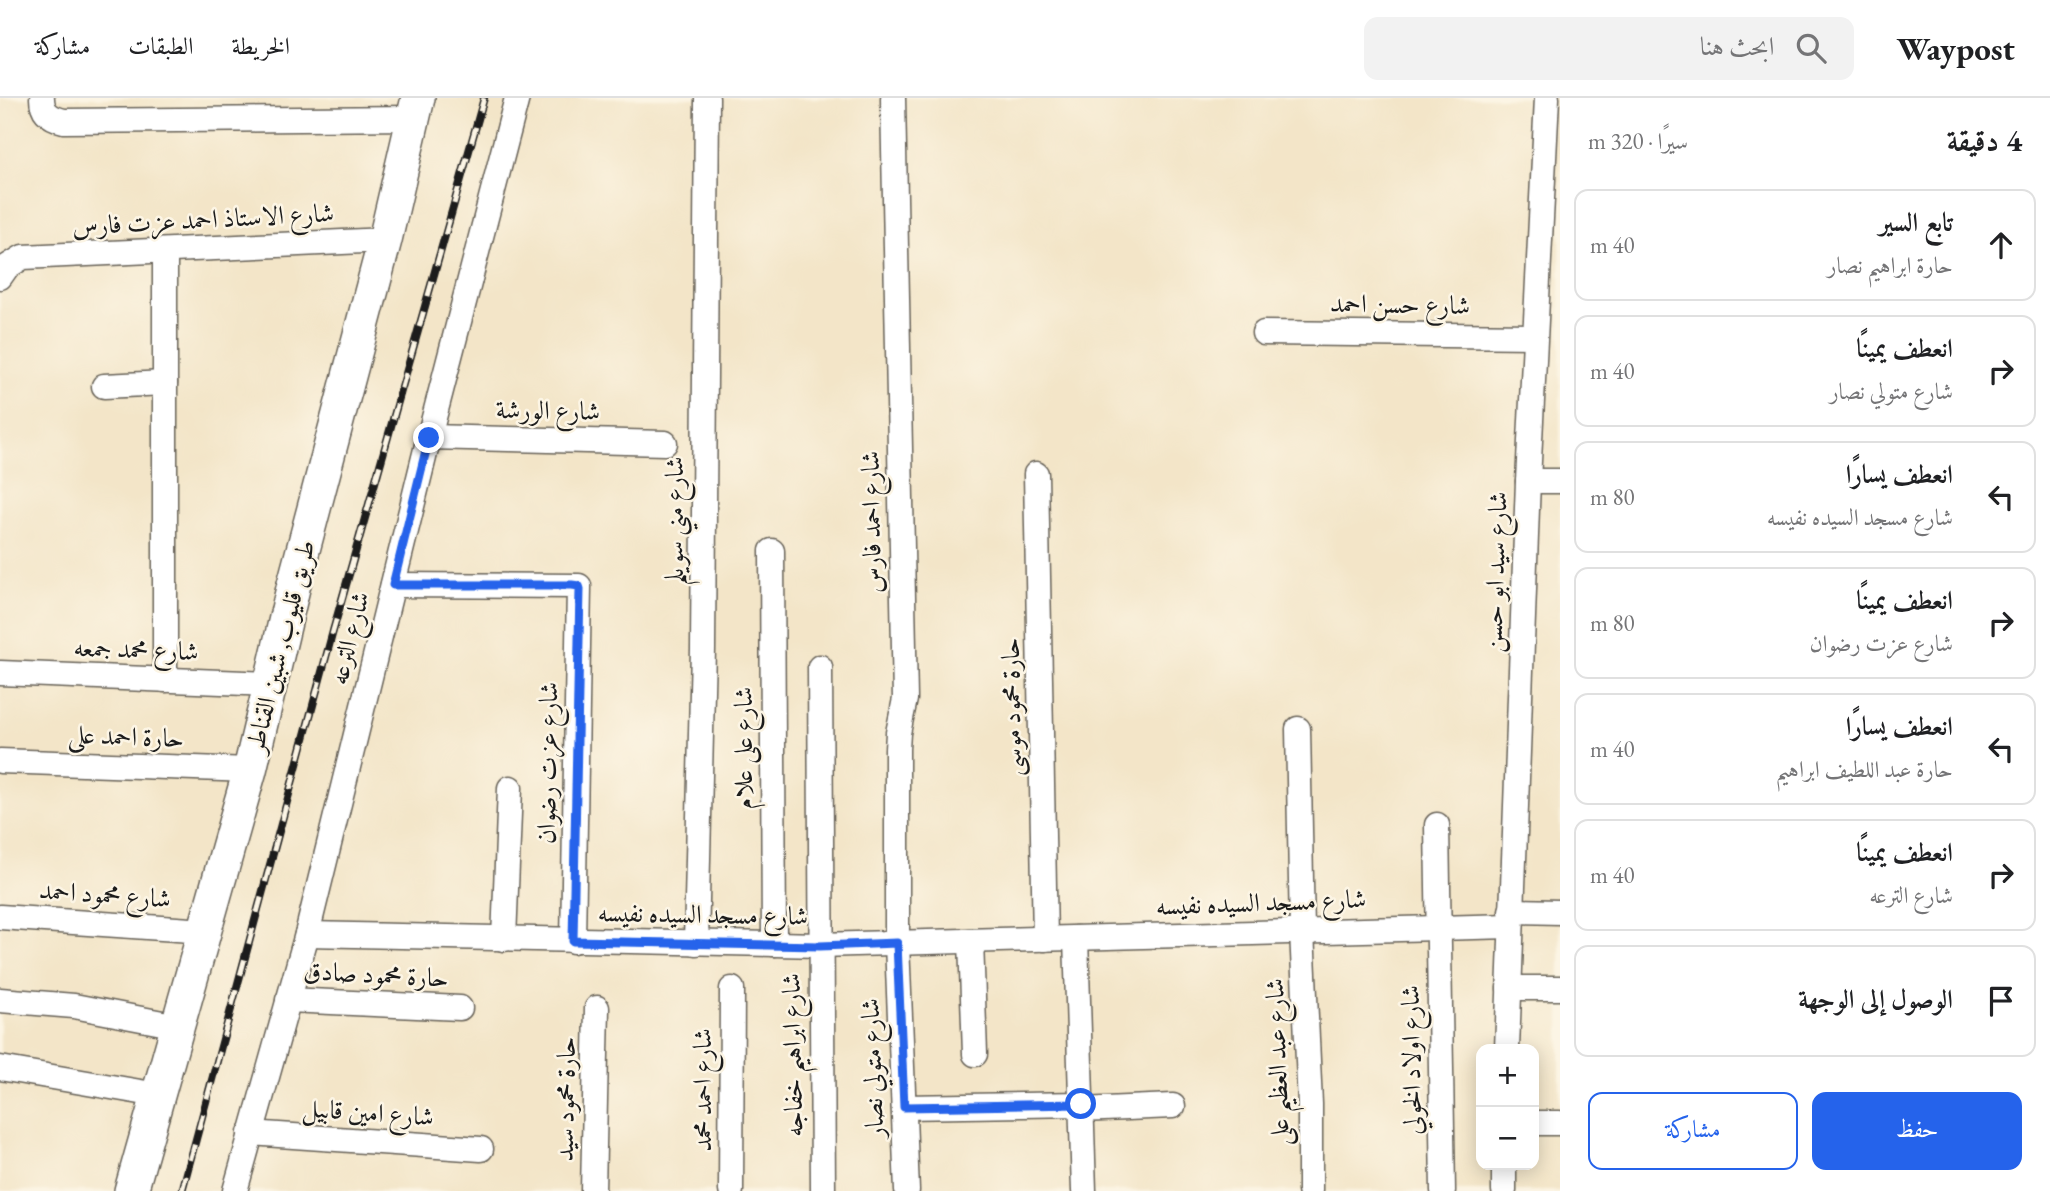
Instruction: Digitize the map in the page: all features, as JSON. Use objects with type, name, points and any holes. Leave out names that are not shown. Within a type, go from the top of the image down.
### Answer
[{"type":"main road","name":"طريق قليوب, شبين القناطر","points":[[131,1191],[250,770],[293,584],[385,240],[416,108]]},
{"type":"street","points":[[41,98],[42,107],[51,118],[64,121],[416,108]]},
{"type":"street","name":"شارع الترعه","points":[[235,1191],[307,934],[429,438],[517,98]]},
{"type":"street","name":"شارع مني سويلم","points":[[696,943],[703,649],[707,98]]},
{"type":"street","name":"شارع احمد فارس","points":[[893,98],[905,699],[897,749],[897,943]]},
{"type":"street","name":"شارع سيد ابو حسن","points":[[1507,1044],[1534,335],[1547,98]]},
{"type":"street","name":"شارع الاستاذ احمد عزت فارس","points":[[0,277],[7,267],[23,257],[385,240]]},
{"type":"street","points":[[165,251],[165,680]]},
{"type":"street","name":"شارع حسن احمد","points":[[1264,333],[1534,335]]},
{"type":"street","points":[[104,386],[165,383]]},
{"type":"street","name":"شارع الورشة","points":[[429,438],[665,443]]},
{"type":"street","name":"حارة محمود موسى","points":[[1036,474],[1045,939]]},
{"type":"street","points":[[1528,481],[1560,481]]},
{"type":"street","name":"شارع على علام","points":[[772,551],[774,944]]},
{"type":"street","name":"شارع عزت رضوان","points":[[393,585],[579,586],[573,941]]},
{"type":"street","name":"شارع ابراهيم خفاجه","points":[[820,667],[823,1191]]},
{"type":"street","name":"شارع محمد جمعه","points":[[0,673],[270,684]]},
{"type":"street","name":"شارع عبد العظيم على","points":[[1298,729],[1302,931],[1310,1104],[1310,1191]]},
{"type":"street","name":"حارة احمد على","points":[[0,761],[250,770]]},
{"type":"street","points":[[504,939],[510,788]]},
{"type":"street","name":"شارع اولاد الخولي","points":[[1437,825],[1443,1191]]},
{"type":"street","name":"شارع مسجد السيده نفيسه","points":[[307,934],[820,946],[1439,927],[1560,912]]},
{"type":"street","name":"شارع محمود احمد","points":[[0,918],[205,930]]},
{"type":"street","points":[[1076,938],[1084,1191]]},
{"type":"street","points":[[971,941],[975,1054]]},
{"type":"street","name":"شارع متولي نصار","points":[[897,943],[906,1191]]},
{"type":"street","points":[[1509,988],[1560,988]]},
{"type":"street","name":"شارع احمد محمد","points":[[731,1191],[732,989]]},
{"type":"street","points":[[0,1000],[74,1006],[178,1026]]},
{"type":"street","name":"حارة محمود صادق","points":[[288,1000],[460,1008]]},
{"type":"street","name":"حارة محمود سيد","points":[[593,1191],[597,1008]]},
{"type":"street","points":[[0,1068],[158,1095]]},
{"type":"street","points":[[904,1107],[1173,1106]]},
{"type":"street","points":[[1539,1123],[1560,1123]]},
{"type":"street","name":"شارع امين قابيل","points":[[250,1133],[481,1149]]},
{"type":"street","points":[[1504,1170],[1504,1191]]},
{"type":"railway","points":[[182,1191],[333,631],[484,98]]},
{"type":"route","points":[[429,438],[393,585],[572,585],[579,586],[580,589],[573,941],[820,946],[897,943],[904,1107],[1081,1104]]}]
